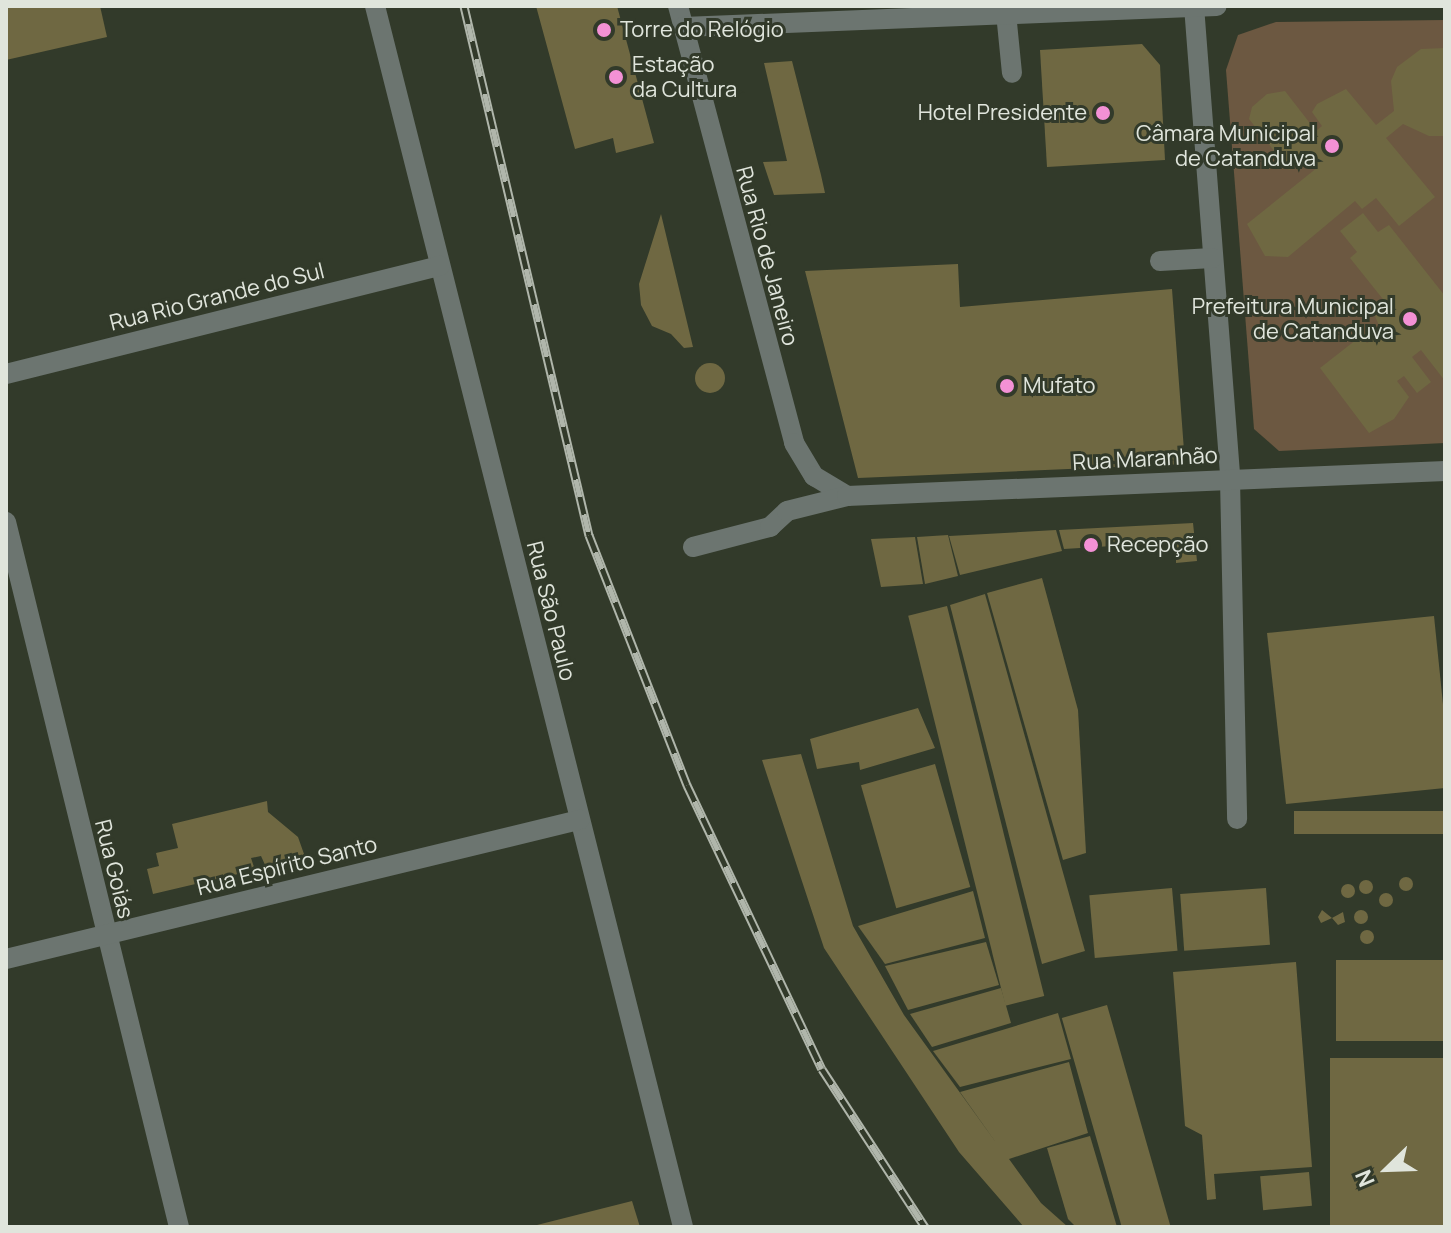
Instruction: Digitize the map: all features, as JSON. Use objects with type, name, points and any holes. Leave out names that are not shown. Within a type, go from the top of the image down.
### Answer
[{"type":"street","name":"Rua São Paulo","points":[[375,6],[683,1227]]},
{"type":"street","name":"Rua Rio de Janeiro","points":[[678,6],[794,443],[814,476],[847,496]]},
{"type":"street","points":[[1194,6],[1230,479],[1237,819]]},
{"type":"street","points":[[683,27],[1217,6]]},
{"type":"street","points":[[1006,13],[1012,73]]},
{"type":"street","points":[[1160,261],[1212,258]]},
{"type":"street","name":"Rua Rio Grande do Sul","points":[[6,374],[440,266]]},
{"type":"street","name":"Rua Maranhão","points":[[693,547],[770,527],[787,511],[847,496],[1445,471]]},
{"type":"street","name":"Rua Goiás","points":[[6,522],[179,1227]]},
{"type":"street","name":"Rua Espírito Santo","points":[[6,959],[579,820]]},
{"type":"shaded area","points":[[1445,20],[1445,443],[1279,451],[1254,429],[1226,70],[1238,35],[1276,22]]},
{"type":"building","points":[[100,6],[107,37],[6,60],[6,7]]},
{"type":"building","points":[[536,6],[617,6],[654,143],[616,153],[613,138],[575,149]]},
{"type":"building","name":"Hotel Presidente","points":[[1142,44],[1160,65],[1165,160],[1047,167],[1040,50]]},
{"type":"building","name":"Câmara Municipal de Catanduva","points":[[1445,48],[1445,136],[1429,136],[1403,124],[1386,138],[1435,197],[1399,226],[1376,198],[1362,209],[1355,201],[1288,257],[1265,256],[1247,224],[1318,167],[1309,155],[1289,170],[1249,119],[1252,107],[1267,94],[1285,91],[1316,131],[1322,126],[1312,112],[1317,104],[1346,89],[1376,125],[1394,111],[1391,81],[1397,67],[1421,49]]},
{"type":"building","points":[[792,61],[825,193],[774,195],[763,162],[787,161],[764,63]]},
{"type":"building","name":"Prefeitura Municipal de Catanduva","points":[[1363,213],[1378,232],[1389,225],[1445,296],[1445,381],[1421,350],[1412,357],[1431,382],[1417,393],[1404,376],[1397,381],[1409,397],[1394,419],[1369,433],[1320,368],[1361,336],[1367,343],[1382,333],[1375,316],[1390,308],[1350,258],[1357,252],[1340,231]]},
{"type":"building","points":[[661,214],[693,347],[684,348],[671,334],[652,326],[641,305],[639,284]]},
{"type":"building","name":"Mufato","points":[[958,264],[960,307],[1172,289],[1185,464],[858,478],[805,271]]},
{"type":"building","points":[[710,363],[721,367],[725,378],[721,389],[710,393],[699,389],[695,378],[699,367]]},
{"type":"building","name":"Recepção","points":[[1193,523],[1197,561],[1176,563],[1176,542],[1064,549],[1059,530]]},
{"type":"building","points":[[1056,530],[1062,551],[960,575],[949,536]]},
{"type":"building","points":[[948,535],[958,576],[925,584],[917,537]]},
{"type":"building","points":[[915,537],[923,584],[881,587],[871,539]]},
{"type":"building","points":[[1042,578],[1078,710],[1086,853],[1063,860],[987,593]]},
{"type":"building","points":[[985,594],[1085,951],[1042,964],[950,605]]},
{"type":"building","points":[[947,606],[1044,996],[1005,1006],[908,616]]},
{"type":"building","points":[[1434,616],[1445,724],[1445,788],[1286,804],[1267,633]]},
{"type":"building","points":[[918,708],[935,748],[860,770],[859,762],[817,769],[810,739]]},
{"type":"building","points":[[801,754],[853,926],[904,1015],[997,1144],[960,1092],[1069,1062],[1088,1133],[1009,1159],[1041,1203],[1068,1227],[1024,1227],[959,1152],[824,948],[762,760]]},
{"type":"building","points":[[935,764],[970,887],[896,908],[861,785]]},
{"type":"building","points":[[267,801],[268,812],[298,837],[304,854],[300,860],[281,868],[266,867],[261,856],[251,858],[255,870],[153,894],[147,869],[159,866],[156,853],[178,848],[172,824]]},
{"type":"building","points":[[1294,811],[1445,811],[1445,834],[1294,834]]},
{"type":"building","points":[[1406,877],[1413,884],[1406,891],[1399,884]]},
{"type":"building","points":[[1366,880],[1373,887],[1366,894],[1359,887]]},
{"type":"building","points":[[1348,884],[1355,891],[1348,898],[1341,891]]},
{"type":"building","points":[[1172,888],[1177,951],[1095,958],[1089,895]]},
{"type":"building","points":[[1266,888],[1270,945],[1184,951],[1180,894]]},
{"type":"building","points":[[973,891],[985,938],[885,964],[858,926]]},
{"type":"building","points":[[1386,893],[1393,900],[1386,907],[1379,900]]},
{"type":"building","points":[[1322,910],[1332,918],[1321,923],[1318,917]]},
{"type":"building","points":[[1361,910],[1368,917],[1361,924],[1354,917]]},
{"type":"building","points":[[1343,912],[1345,922],[1338,925],[1332,918]]},
{"type":"building","points":[[1367,930],[1374,937],[1367,944],[1360,937]]},
{"type":"building","points":[[986,942],[999,985],[908,1010],[885,966]]},
{"type":"building","points":[[1336,960],[1445,960],[1445,1041],[1336,1041]]},
{"type":"building","points":[[1296,962],[1312,1167],[1214,1174],[1216,1199],[1207,1200],[1202,1135],[1185,1126],[1173,972]]},
{"type":"building","points":[[1001,988],[1011,1023],[932,1047],[910,1014]]},
{"type":"building","points":[[1107,1005],[1170,1226],[1122,1227],[1062,1018]]},
{"type":"building","points":[[1058,1013],[1071,1059],[960,1087],[933,1051]]},
{"type":"building","points":[[1330,1058],[1445,1058],[1445,1227],[1330,1227]]},
{"type":"building","points":[[1090,1136],[1117,1227],[1076,1227],[1068,1219],[1047,1148]]},
{"type":"building","points":[[1309,1172],[1312,1206],[1263,1210],[1260,1176]]},
{"type":"building","points":[[632,1201],[640,1227],[533,1227],[533,1226]]},
{"type":"railway","points":[[464,6],[589,535],[687,785],[822,1069],[925,1227]]},
{"type":"place","name":"Torre do Relógio","points":[[604,30]]},
{"type":"place","name":"Estação da Cultura","points":[[616,77]]},
{"type":"place","name":"Hotel Presidente","points":[[1103,113]]},
{"type":"place","name":"Câmara Municipal de Catanduva","points":[[1332,146]]},
{"type":"place","name":"Prefeitura Municipal de Catanduva","points":[[1410,319]]},
{"type":"place","name":"Mufato","points":[[1007,386]]},
{"type":"place","name":"Recepção","points":[[1091,545]]}]
